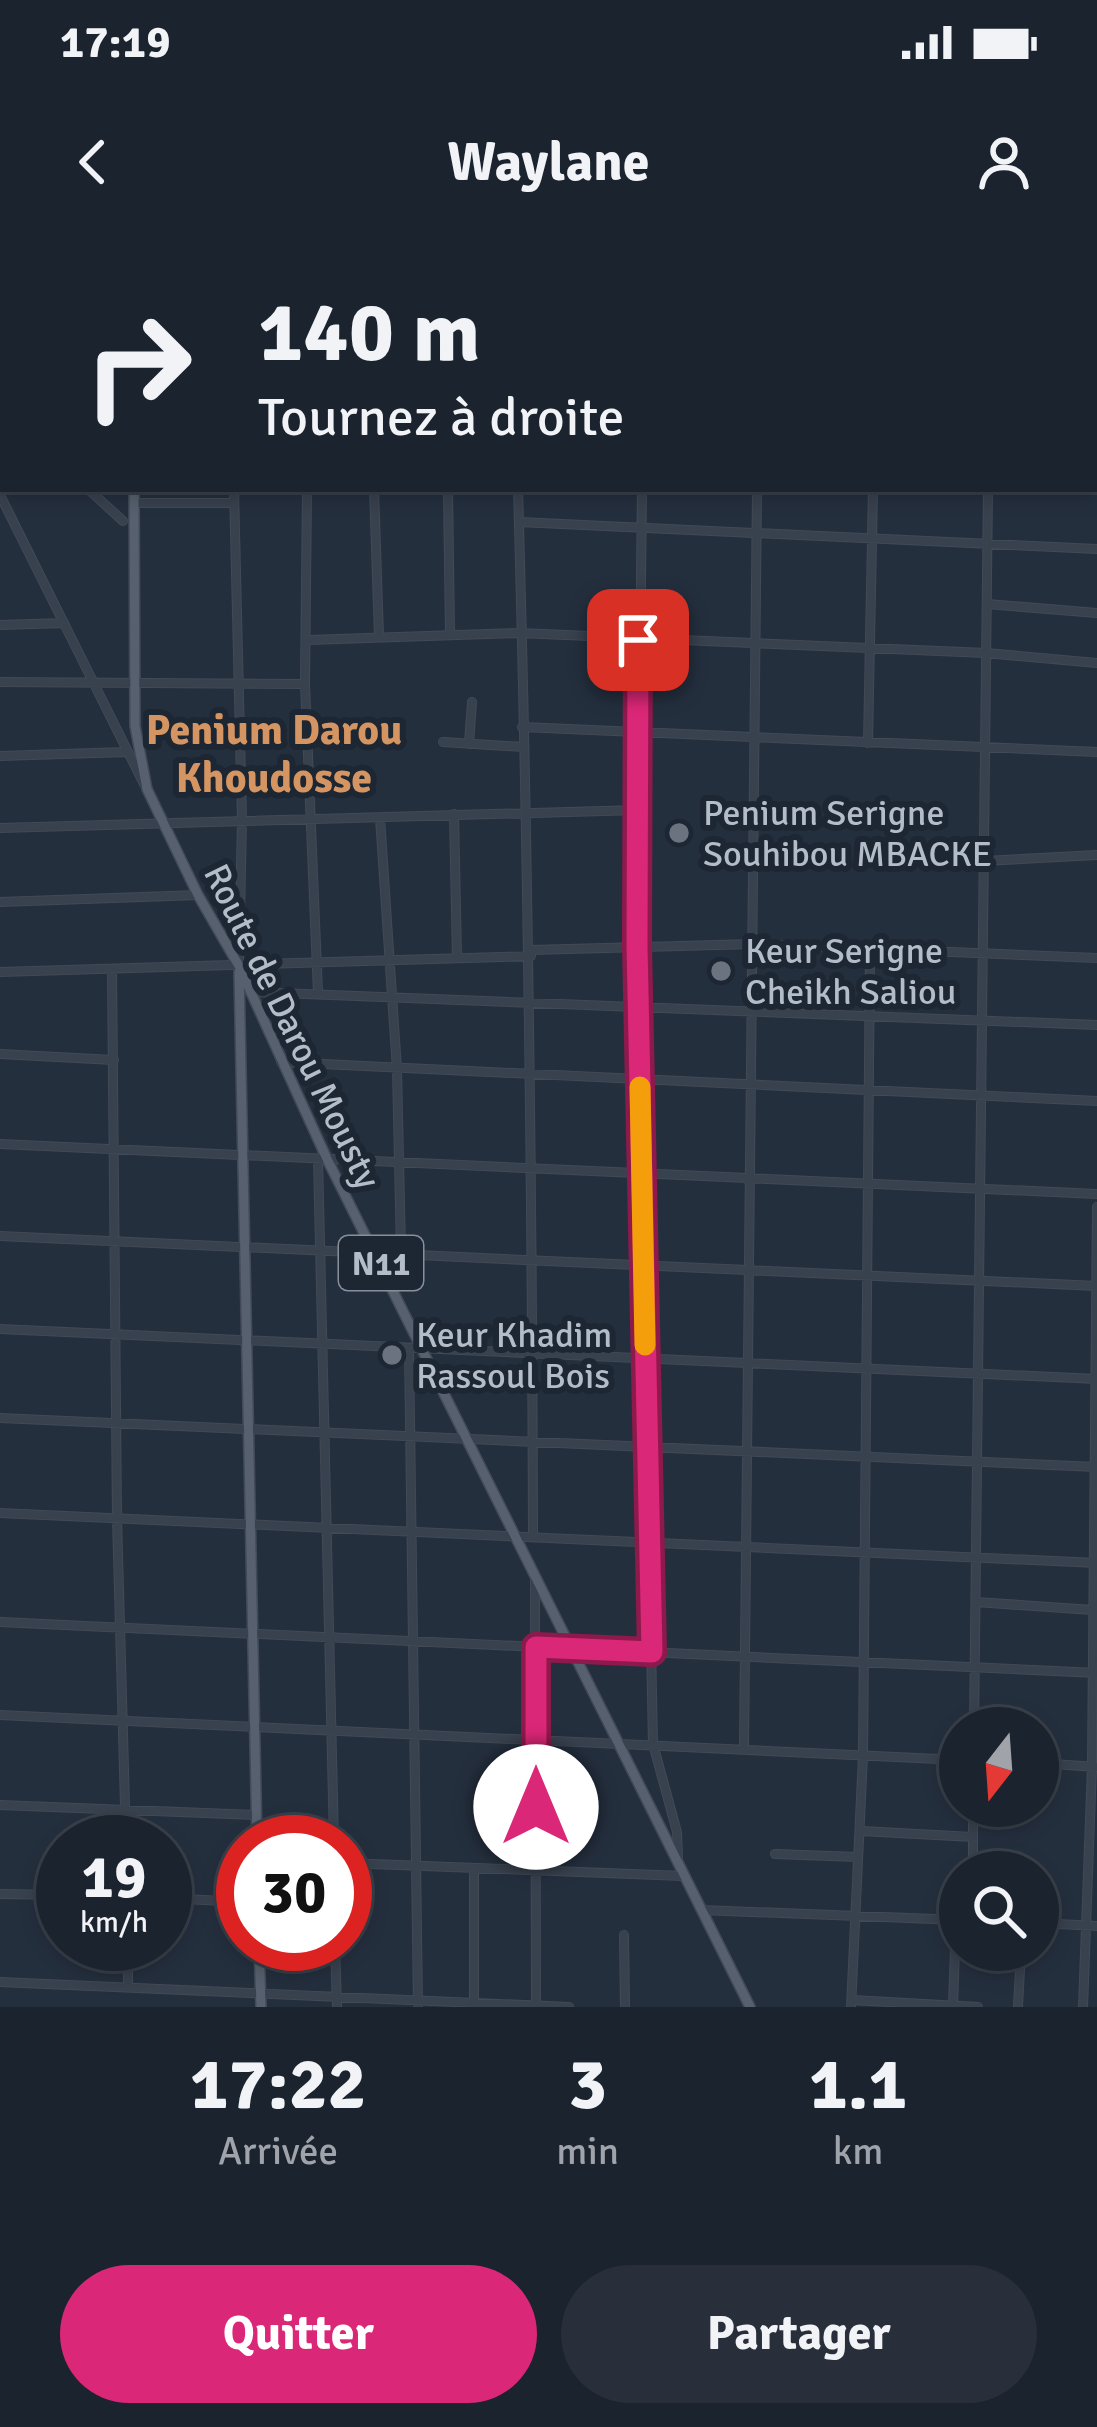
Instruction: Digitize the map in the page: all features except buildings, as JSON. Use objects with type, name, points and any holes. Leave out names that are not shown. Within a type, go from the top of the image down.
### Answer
[{"type":"main road","name":"Route de Darou Mousty","points":[[134,492],[135,726],[147,788],[238,966],[322,1159],[375,1252],[750,2007]]},
{"type":"main road","points":[[238,966],[256,1815]]},
{"type":"main road","points":[[260,1971],[261,2007]]},
{"type":"street","points":[[91,492],[123,521]]},
{"type":"street","points":[[234,492],[242,821],[238,966]]},
{"type":"street","points":[[307,492],[305,684],[318,993]]},
{"type":"street","points":[[374,492],[380,636]]},
{"type":"street","points":[[448,492],[450,634]]},
{"type":"street","points":[[518,492],[531,953],[533,1537]]},
{"type":"street","points":[[372,1864],[536,1872],[681,1870],[677,1832],[653,1744],[637,946],[642,492]]},
{"type":"street","points":[[744,1748],[757,492]]},
{"type":"street","points":[[868,743],[873,492]]},
{"type":"street","points":[[974,1707],[988,492]]},
{"type":"street","points":[[0,495],[147,788]]},
{"type":"street","points":[[134,503],[235,502]]},
{"type":"street","points":[[519,522],[1097,549]]},
{"type":"street","points":[[987,604],[1097,613]]},
{"type":"street","points":[[0,625],[64,623]]},
{"type":"street","points":[[308,640],[519,633],[986,653],[1097,663]]},
{"type":"street","points":[[0,682],[305,684]]},
{"type":"street","points":[[469,744],[472,702]]},
{"type":"street","points":[[522,727],[1097,752]]},
{"type":"street","points":[[443,742],[523,747]]},
{"type":"street","points":[[0,756],[126,752]]},
{"type":"street","points":[[0,828],[638,810]]},
{"type":"street","points":[[454,814],[458,957]]},
{"type":"street","points":[[380,818],[397,1069],[401,1251]]},
{"type":"street","points":[[984,861],[1097,855]]},
{"type":"street","points":[[0,902],[198,895]]},
{"type":"street","points":[[0,972],[754,944],[1097,958]]},
{"type":"street","points":[[870,950],[863,1756],[852,2004],[978,2007]]},
{"type":"street","points":[[112,969],[117,1518],[126,1815]]},
{"type":"street","points":[[250,992],[1097,1025]]},
{"type":"street","points":[[0,1054],[114,1060]]},
{"type":"street","points":[[281,1062],[1097,1101]]},
{"type":"street","points":[[0,1144],[1097,1194]]},
{"type":"street","points":[[322,1159],[333,1815]]},
{"type":"street","points":[[1083,2007],[1092,1926],[1097,1207]]},
{"type":"street","points":[[0,1236],[1096,1286]]},
{"type":"street","points":[[0,1329],[1095,1379]]},
{"type":"street","points":[[409,1348],[418,2004]]},
{"type":"street","points":[[0,1418],[1096,1467]]},
{"type":"street","points":[[0,1513],[1095,1563]]},
{"type":"street","points":[[535,1576],[536,2006]]},
{"type":"street","points":[[976,1602],[1093,1610]]},
{"type":"street","points":[[0,1622],[1095,1673]]},
{"type":"street","points":[[0,1714],[939,1759]]},
{"type":"street","points":[[1059,1764],[1094,1767]]},
{"type":"street","points":[[0,1805],[256,1815]]},
{"type":"street","points":[[973,1827],[973,1851]]},
{"type":"street","points":[[860,1831],[973,1837]]},
{"type":"street","points":[[775,1853],[859,1857]]},
{"type":"street","points":[[474,1869],[474,2005]]},
{"type":"street","points":[[0,1894],[36,1895]]},
{"type":"street","points":[[701,1910],[939,1919]]},
{"type":"street","points":[[1059,1924],[1092,1926]]},
{"type":"street","points":[[624,1935],[625,2007]]},
{"type":"street","points":[[128,1971],[128,1987]]},
{"type":"street","points":[[336,1971],[337,2002]]},
{"type":"street","points":[[953,2006],[955,1971]]},
{"type":"street","points":[[1018,2007],[1020,1971]]},
{"type":"street","points":[[0,1982],[260,1993],[337,2002],[569,2007]]},
{"type":"slow traffic","points":[[640,1087],[645,1345]]},
{"type":"place","name":"Penium Serigne Souhibou MBACKE","points":[[679,833]]},
{"type":"place","name":"Keur Serigne Cheikh Saliou","points":[[721,971]]},
{"type":"place","name":"Keur Khadim Rassoul Bois","points":[[392,1355]]},
{"type":"district","name":"Penium Darou Khoudosse","points":[[274,753]]},
{"type":"route","points":[[536,1807],[536,1647],[652,1652],[637,946],[638,640]]}]
